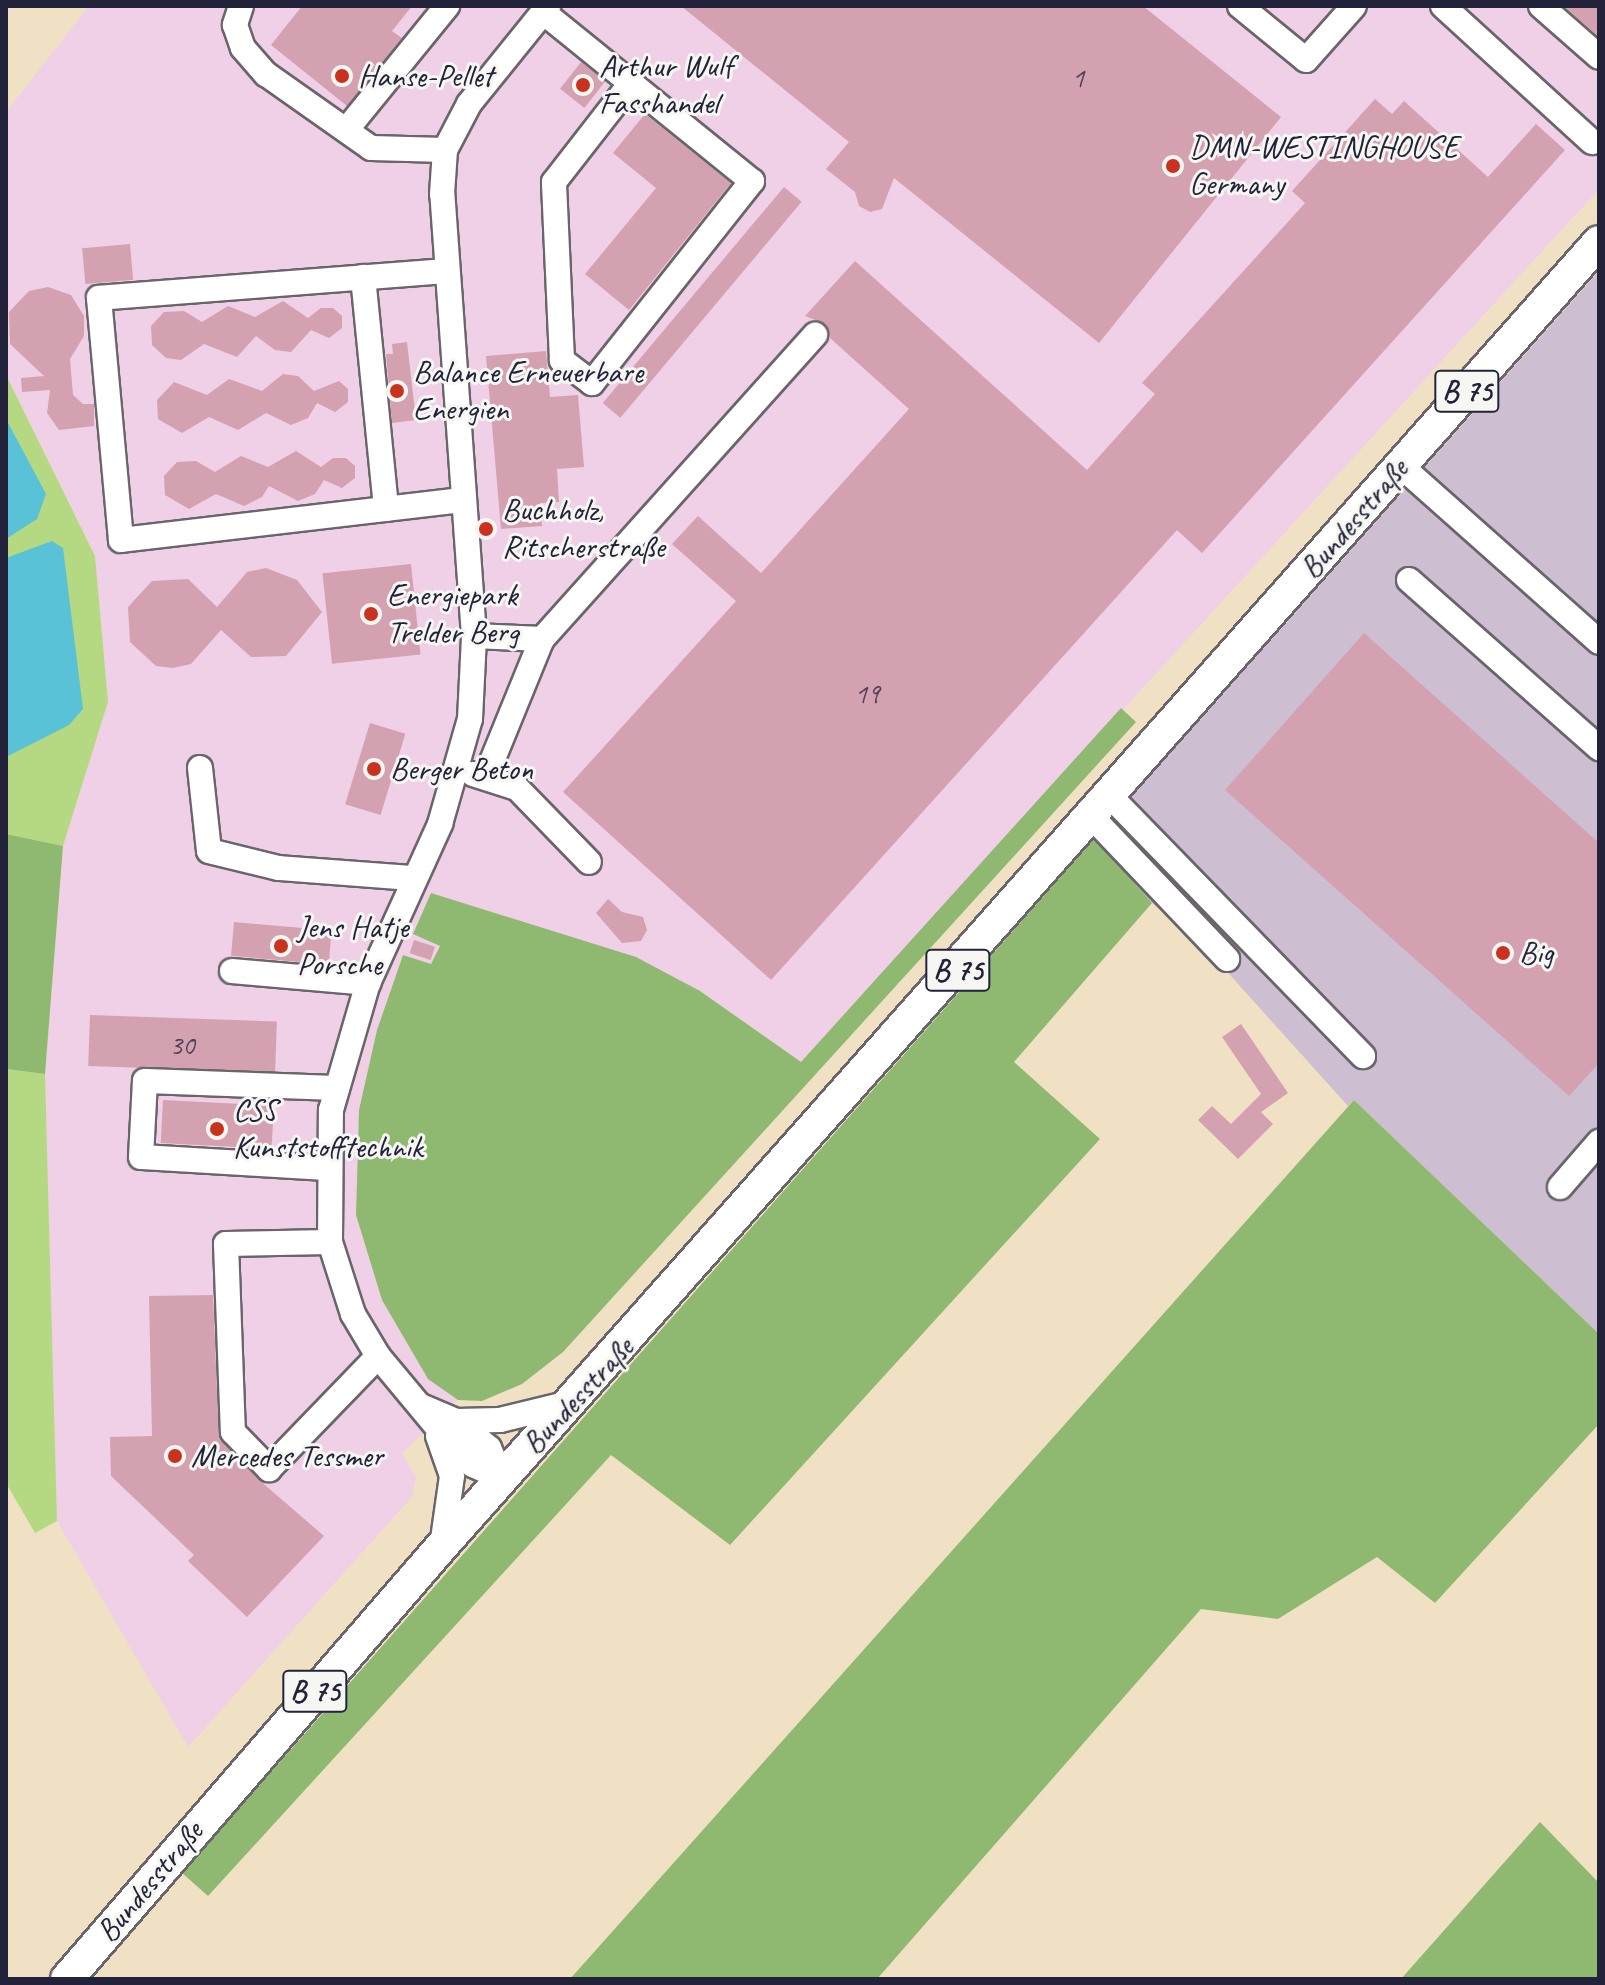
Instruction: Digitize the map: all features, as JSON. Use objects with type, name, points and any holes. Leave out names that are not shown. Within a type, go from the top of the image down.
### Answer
[{"type":"main road","name":"Bundesstraße","points":[[67,1979],[442,1546],[1599,242]]},
{"type":"street","points":[[241,6],[235,25],[243,48],[266,74],[371,148],[445,150]]},
{"type":"street","points":[[347,129],[447,6]]},
{"type":"street","points":[[1240,6],[1306,60],[1346,15]]},
{"type":"street","points":[[1443,6],[1592,142]]},
{"type":"street","points":[[1541,6],[1599,57]]},
{"type":"street","points":[[502,1478],[473,1465],[378,1356],[353,1314],[330,1242],[327,1168],[337,1088],[368,983],[440,824],[459,771],[470,719],[474,636],[447,271],[445,150],[469,104],[546,9],[752,181],[592,383],[562,360],[554,182],[631,83]]},
{"type":"street","points":[[447,271],[99,298],[121,540],[463,500]]},
{"type":"street","points":[[363,277],[386,509]]},
{"type":"street","points":[[486,776],[542,639],[815,335]]},
{"type":"street","points":[[1401,466],[1599,642]]},
{"type":"street","points":[[1409,580],[1599,748]]},
{"type":"street","points":[[474,636],[542,639]]},
{"type":"street","points":[[200,768],[209,851],[279,868],[413,878]]},
{"type":"street","points":[[459,771],[486,776],[517,788],[589,862]]},
{"type":"street","points":[[1101,806],[1227,959]]},
{"type":"street","points":[[1101,806],[1363,1056]]},
{"type":"street","points":[[232,971],[368,983]]},
{"type":"street","points":[[327,1168],[141,1157],[145,1081],[337,1088]]},
{"type":"street","points":[[1560,1187],[1599,1142]]},
{"type":"street","points":[[330,1242],[226,1244],[233,1432],[269,1469],[378,1356]]},
{"type":"street","points":[[457,1421],[516,1417],[571,1402]]},
{"type":"street","points":[[421,1406],[457,1421],[489,1448],[502,1478]]},
{"type":"street","points":[[421,1406],[450,1465],[442,1546]]},
{"type":"shaded area","points":[[89,6],[1599,6],[1599,189],[801,1062],[700,991],[431,893],[413,934],[440,945],[431,964],[403,955],[377,1030],[359,1110],[356,1215],[382,1300],[428,1378],[458,1400],[402,1453],[416,1477],[412,1497],[188,1747],[57,1521],[45,1074],[63,846],[108,702],[95,556],[6,375],[6,112]]},
{"type":"shaded area","points":[[1599,271],[1599,1334],[1354,1100],[1348,1106],[1221,965],[1152,903],[1095,838]]},
{"type":"green space","points":[[6,375],[95,556],[108,702],[63,846],[6,834]]},
{"type":"green space","points":[[1121,708],[1136,722],[563,1352],[522,1384],[482,1401],[458,1400],[428,1379],[382,1300],[356,1215],[359,1110],[377,1030],[403,955],[431,964],[440,946],[413,934],[431,893],[636,957],[700,991],[801,1062]]},
{"type":"green space","points":[[6,834],[63,846],[45,1074],[6,1069]]},
{"type":"green space","points":[[1095,838],[1152,903],[1014,1062],[1100,1139],[730,1545],[611,1455],[208,1896],[182,1873]]},
{"type":"green space","points":[[6,1069],[45,1074],[57,1521],[35,1533],[6,1483]]},
{"type":"green space","points":[[1354,1100],[1599,1334],[1599,1424],[1435,1603],[1377,1557],[1278,1619],[1201,1609],[877,1979],[570,1979]]},
{"type":"green space","points":[[1540,1822],[1599,1883],[1599,1979],[1401,1979]]},
{"type":"water","points":[[6,419],[46,494],[37,519],[6,539]]},
{"type":"water","points":[[52,541],[63,548],[83,709],[69,725],[6,757],[6,558]]},
{"type":"building","name":"Hanse-Pellet","points":[[302,6],[412,6],[392,31],[402,38],[347,106],[271,45]]},
{"type":"building","points":[[681,6],[1143,6],[1281,117],[1099,343],[894,178],[882,209],[870,212],[859,206],[855,192],[826,169],[849,142]]},
{"type":"building","points":[[1564,6],[1599,6],[1599,37]]},
{"type":"building","name":"Arthur Wulf Fasshandel","points":[[581,62],[605,81],[584,108],[560,89]]},
{"type":"building","points":[[1375,99],[1392,114],[1404,101],[1488,177],[1536,124],[1565,150],[1202,553],[1177,530],[771,980],[563,792],[736,601],[672,544],[698,516],[761,573],[909,409],[830,338],[826,324],[805,316],[855,261],[1087,470],[1155,394],[1142,383],[1305,203],[1292,191]]},
{"type":"building","points":[[645,114],[731,183],[629,310],[585,274],[656,188],[613,153]]},
{"type":"building","points":[[784,187],[802,202],[620,418],[603,403]]},
{"type":"building","points":[[130,244],[133,280],[85,284],[82,248]]},
{"type":"building","points":[[48,287],[71,295],[84,316],[84,336],[70,359],[73,395],[83,404],[94,404],[94,426],[59,430],[47,413],[50,390],[22,392],[21,378],[44,376],[10,344],[9,312],[29,291]]},
{"type":"building","points":[[283,301],[308,318],[321,308],[333,308],[342,316],[342,328],[329,338],[311,330],[291,352],[275,350],[256,336],[237,357],[204,344],[181,360],[166,358],[152,345],[151,326],[164,312],[184,311],[202,322],[228,306],[255,317]]},
{"type":"building","name":"Balance Erneuerbare Energien","points":[[407,342],[416,420],[392,423],[386,354],[393,354],[392,344]]},
{"type":"building","points":[[546,351],[550,397],[578,395],[584,467],[557,469],[559,502],[540,503],[542,526],[501,529],[486,356]]},
{"type":"building","points":[[283,374],[298,376],[314,391],[339,381],[348,389],[348,402],[335,412],[317,403],[308,418],[291,425],[266,413],[238,430],[209,417],[182,433],[158,419],[157,400],[174,382],[207,395],[229,379],[262,391]]},
{"type":"building","points":[[296,451],[321,467],[333,458],[346,458],[355,466],[355,478],[342,488],[324,480],[315,494],[298,501],[269,486],[262,497],[244,506],[216,494],[189,509],[165,495],[164,476],[177,462],[196,461],[215,472],[241,456],[268,467]]},
{"type":"building","name":"Energiepark Trelder Berg","points":[[411,564],[421,655],[332,664],[322,573]]},
{"type":"building","points":[[266,568],[297,580],[322,612],[286,656],[251,657],[221,630],[191,664],[173,668],[156,666],[130,642],[128,607],[152,581],[188,579],[217,607],[247,572]]},
{"type":"building","name":"Big","points":[[1364,633],[1599,843],[1599,1063],[1569,1096],[1225,790]]},
{"type":"building","name":"Berger Beton","points":[[370,723],[405,734],[381,815],[345,804]]},
{"type":"building","points":[[608,899],[622,912],[643,917],[647,930],[641,941],[622,943],[596,913]]},
{"type":"building","name":"Jens Hatje Porsche","points":[[234,922],[332,931],[329,964],[231,956]]},
{"type":"building","points":[[414,940],[435,947],[431,960],[410,953]]},
{"type":"building","points":[[90,1015],[277,1022],[275,1072],[88,1066]]},
{"type":"building","points":[[1241,1024],[1288,1093],[1261,1112],[1273,1124],[1238,1159],[1198,1120],[1212,1106],[1231,1124],[1261,1094],[1222,1037]]},
{"type":"building","name":"CSS Kunststofftechnik","points":[[163,1100],[274,1106],[272,1149],[161,1143]]},
{"type":"building","name":"Mercedes Tessmer","points":[[213,1295],[219,1436],[258,1479],[324,1536],[247,1617],[188,1561],[194,1555],[111,1476],[110,1437],[152,1436],[149,1296]]},
{"type":"place","name":"Hanse-Pellet","points":[[342,76]]},
{"type":"place","name":"Arthur Wulf Fasshandel","points":[[583,85]]},
{"type":"place","name":"DMN-WESTINGHOUSE Germany","points":[[1173,166]]},
{"type":"place","name":"Balance Erneuerbare Energien","points":[[397,391]]},
{"type":"place","name":"Buchholz, Ritscherstraße","points":[[486,529]]},
{"type":"place","name":"Energiepark Trelder Berg","points":[[371,614]]},
{"type":"place","name":"Berger Beton","points":[[374,769]]},
{"type":"place","name":"Jens Hatje Porsche","points":[[281,946]]},
{"type":"place","name":"Big","points":[[1503,953]]},
{"type":"place","name":"CSS Kunststofftechnik","points":[[217,1129]]},
{"type":"place","name":"Mercedes Tessmer","points":[[175,1456]]}]
